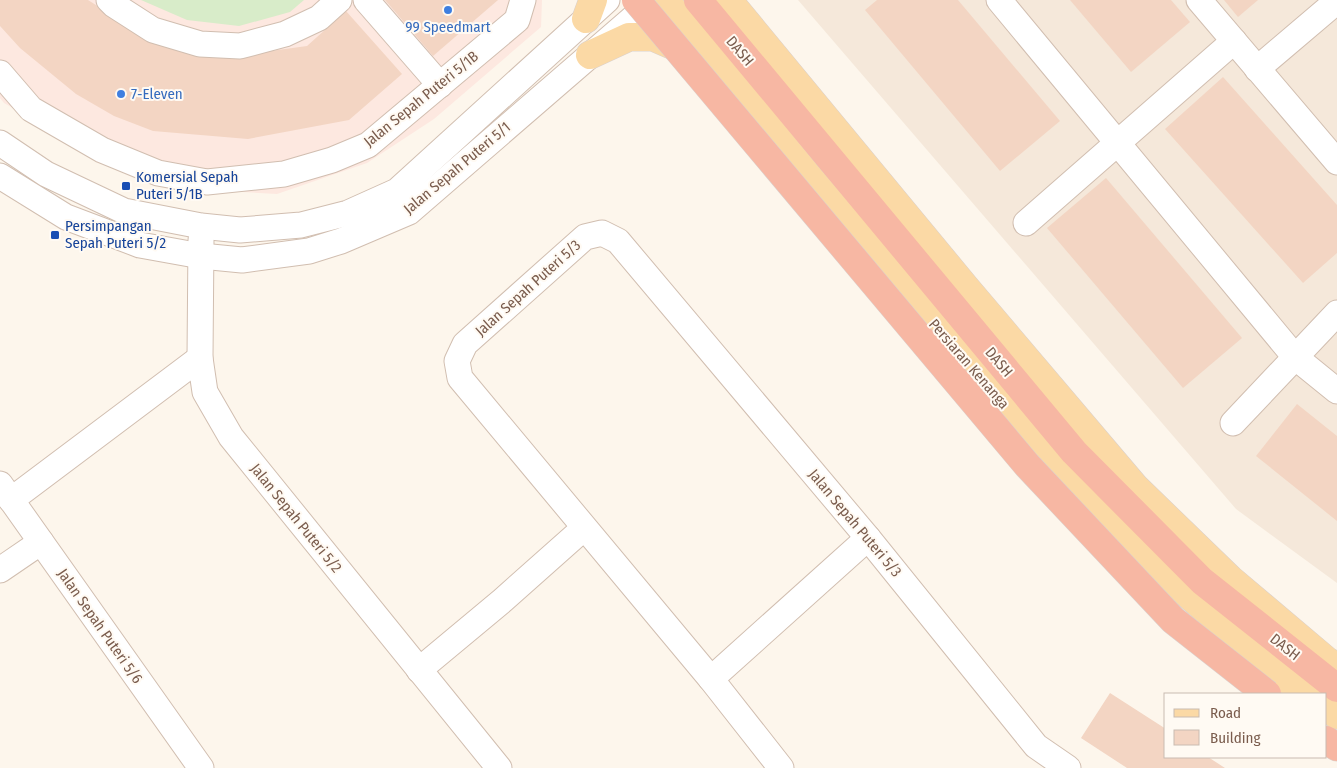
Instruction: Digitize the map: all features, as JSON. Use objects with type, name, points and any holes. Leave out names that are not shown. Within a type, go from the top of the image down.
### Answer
[{"type":"highway","points":[[636,0],[1026,465],[1173,620],[1266,693]]},
{"type":"highway","name":"DASH","points":[[698,0],[1074,452],[1202,581],[1337,688]]},
{"type":"main road","name":"Persiaran Kenanga","points":[[665,0],[808,175],[1066,478],[1137,550],[1282,676],[1307,693]]},
{"type":"main road","points":[[704,0],[835,152],[966,288]]},
{"type":"main road","points":[[728,0],[966,288],[1135,487],[1230,579],[1334,664]]},
{"type":"main road","points":[[590,55],[629,38],[653,37],[681,48],[808,175]]},
{"type":"street","points":[[109,0],[152,30],[200,44],[240,46],[285,34],[320,18],[338,0]]},
{"type":"street","points":[[366,0],[440,85]]},
{"type":"street","name":"Jalan Sepah Puteri 5/1B","points":[[0,73],[31,109],[102,150],[158,172],[207,182],[284,174],[332,160],[368,145],[517,20],[523,0]]},
{"type":"street","points":[[0,143],[46,174],[116,208],[201,226],[240,230],[300,225],[348,213],[397,191],[589,10],[607,0]]},
{"type":"street","name":"Jalan Sepah Puteri 5/1","points":[[0,176],[66,216],[140,245],[201,256],[242,260],[309,251],[341,241],[408,212],[654,0]]},
{"type":"street","points":[[999,0],[1295,357],[1337,391]]},
{"type":"street","points":[[1199,0],[1337,162]]},
{"type":"street","points":[[1257,69],[1337,1]]},
{"type":"street","points":[[1026,223],[1234,41]]},
{"type":"street","name":"Jalan Sepah Puteri 5/2","points":[[201,226],[202,348],[200,358],[205,392],[231,437],[497,768]]},
{"type":"street","name":"Jalan Sepah Puteri 5/3","points":[[781,768],[711,679],[460,378],[457,361],[465,344],[585,237],[602,233],[618,241],[868,538],[1036,746],[1068,768]]},
{"type":"street","points":[[1233,423],[1337,313]]},
{"type":"street","points":[[6,492],[200,358]]},
{"type":"street","name":"Jalan Sepah Puteri 5/6","points":[[6,492],[201,768]]},
{"type":"street","points":[[419,670],[503,600],[584,528]]},
{"type":"street","points":[[711,679],[868,538]]},
{"type":"street","points":[[0,570],[41,542]]},
{"type":"shaded area","points":[[0,0],[542,0],[541,27],[434,119],[367,163],[277,194],[191,189],[107,162],[4,103],[0,98]]},
{"type":"shaded area","points":[[798,0],[1337,0],[1337,583],[1236,509]]},
{"type":"green space","points":[[141,0],[304,0],[290,12],[239,26],[187,20]]},
{"type":"building","points":[[0,0],[88,0],[126,24],[180,52],[227,57],[307,46],[346,11],[402,74],[349,120],[248,139],[153,131],[114,116],[76,94],[20,48],[0,26]]},
{"type":"building","points":[[385,0],[498,0],[433,56]]},
{"type":"building","points":[[877,0],[958,0],[1060,121],[1000,171],[865,10]]},
{"type":"building","points":[[1070,0],[1171,0],[1190,22],[1131,72]]},
{"type":"building","points":[[1224,0],[1258,0],[1238,17]]},
{"type":"building","points":[[1223,77],[1337,205],[1337,253],[1303,283],[1165,129]]},
{"type":"building","points":[[1106,178],[1242,338],[1183,388],[1047,228]]},
{"type":"building","points":[[1297,404],[1337,436],[1337,521],[1256,456]]},
{"type":"building","points":[[1110,693],[1164,728],[1164,758],[1210,758],[1225,768],[1127,768],[1081,738]]},
{"type":"place","name":"99 Speedmart","points":[[448,10]]},
{"type":"place","name":"7-Eleven","points":[[121,94]]},
{"type":"place","name":"Komersial Sepah Puteri 5/1B","points":[[126,186]]},
{"type":"place","name":"Persimpangan Sepah Puteri 5/2","points":[[55,235]]}]
